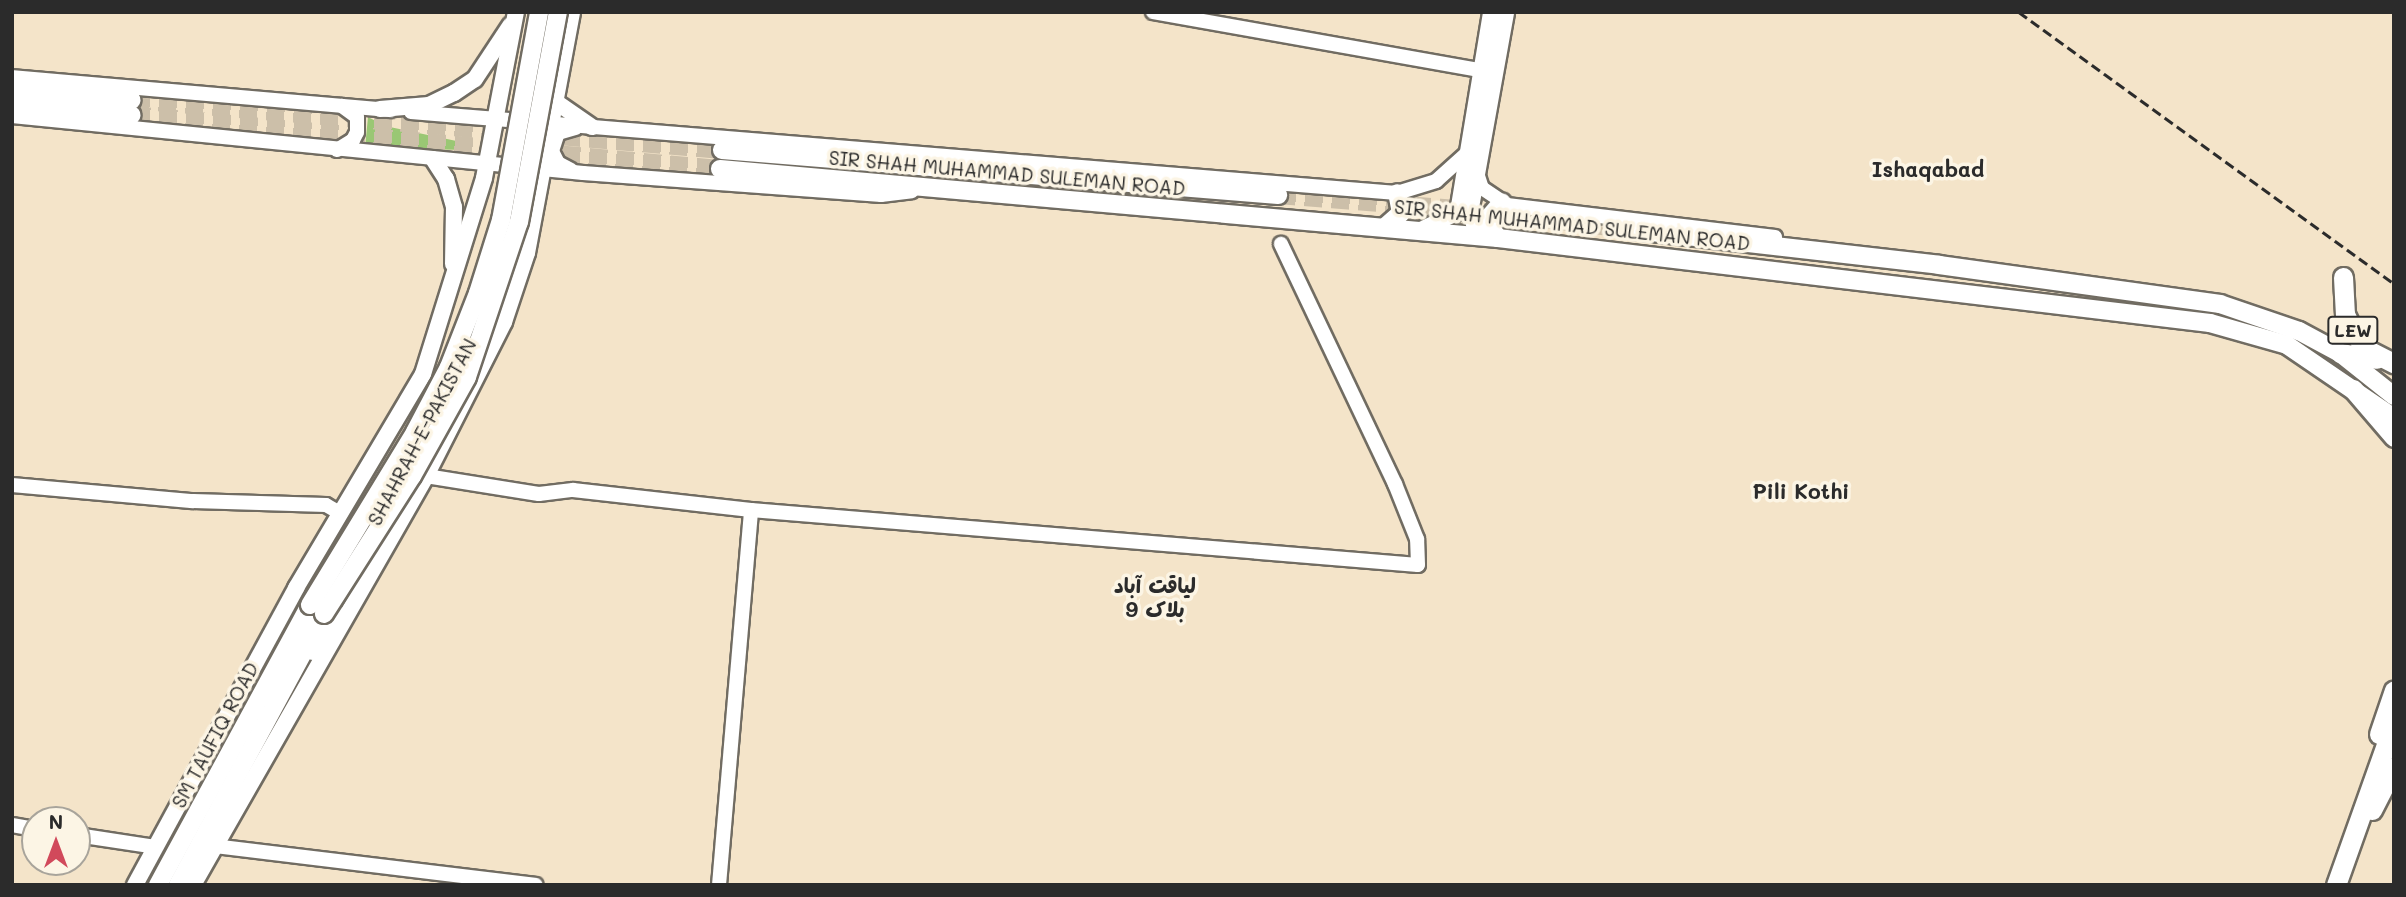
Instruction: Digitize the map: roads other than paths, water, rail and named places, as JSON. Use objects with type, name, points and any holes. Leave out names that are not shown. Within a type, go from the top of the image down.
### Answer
[{"type":"highway","points":[[325,612],[449,367],[478,293],[501,220],[539,12]]},
{"type":"highway","points":[[178,885],[325,612],[467,377],[519,222],[558,12]]},
{"type":"highway","points":[[12,90],[132,108],[12,104]]},
{"type":"highway","points":[[852,148],[980,172]]},
{"type":"highway","name":"SIR SHAH MUHAMMAD SULEMAN ROAD","points":[[722,150],[1278,195]]},
{"type":"highway","name":"SIR SHAH MUHAMMAD SULEMAN ROAD","points":[[720,169],[1495,237],[2075,304],[2210,323],[2287,345],[2394,418]]},
{"type":"highway","points":[[1020,174],[1143,172]]},
{"type":"highway","points":[[1386,226],[1401,212],[1397,193]]},
{"type":"highway","points":[[1495,237],[1490,216],[1502,202]]},
{"type":"highway","name":"SIR SHAH MUHAMMAD SULEMAN ROAD","points":[[1634,230],[1939,265],[2220,304],[2299,331],[2340,353],[2394,397]]},
{"type":"highway","name":"LEW","points":[[2343,277],[2345,314],[2352,329],[2364,348],[2388,362]]},
{"type":"highway","points":[[2287,345],[2299,331]]},
{"type":"highway","points":[[2340,353],[2388,362]]},
{"type":"highway","points":[[2353,389],[2394,437]]},
{"type":"highway","name":"SM TAUFIQ ROAD","points":[[158,885],[325,612]]},
{"type":"highway","points":[[2352,841],[2394,690]]},
{"type":"highway","points":[[2336,885],[2394,722]]},
{"type":"highway","points":[[2352,841],[2394,767]]},
{"type":"main road","name":"SHAHRAH-E-PAKISTAN","points":[[192,885],[278,727],[325,612],[426,476],[504,322],[527,253],[572,12]]},
{"type":"main road","points":[[1491,12],[1480,70],[1469,212],[1474,224],[1495,237]]},
{"type":"main road","points":[[1420,230],[1458,212],[1506,12]]},
{"type":"main road","points":[[135,885],[340,513],[423,374],[485,171],[515,16]]},
{"type":"main road","points":[[380,109],[429,105],[475,79],[515,16]]},
{"type":"main road","points":[[502,85],[510,100],[524,108],[544,107],[556,98],[592,127]]},
{"type":"main road","points":[[433,159],[446,178],[454,207],[453,273]]},
{"type":"main road","points":[[485,171],[516,170],[535,182],[539,192]]},
{"type":"street","points":[[1153,12],[1480,70]]},
{"type":"street","points":[[12,77],[1397,193],[1436,181],[1472,159],[1482,188],[1502,202],[1865,248],[1939,265]]},
{"type":"street","points":[[337,150],[353,141],[358,124],[352,110],[341,105]]},
{"type":"street","points":[[12,116],[433,159],[485,171],[544,169],[881,195],[937,188]]},
{"type":"street","points":[[583,173],[558,163],[553,143],[563,130],[592,127]]},
{"type":"street","points":[[426,476],[539,494],[573,490],[751,510],[1418,565],[1417,539],[1395,484],[1281,244]]},
{"type":"street","points":[[12,485],[193,501],[327,505],[340,513]]},
{"type":"street","points":[[719,885],[751,510]]},
{"type":"street","points":[[91,837],[155,848]]},
{"type":"street","points":[[214,846],[536,885]]},
{"type":"tunnel","points":[[132,100],[722,150]]},
{"type":"tunnel","points":[[132,115],[720,169]]},
{"type":"tunnel","points":[[1278,195],[1456,209],[1634,230]]},
{"type":"railway","points":[[2019,12],[2394,283]]},
{"type":"district","name":"Ishaqabad","points":[[1928,169]]},
{"type":"district","name":"Pili Kothi","points":[[1801,491]]},
{"type":"district","name":"لیاقت آباد بلاک 9","points":[[1155,597]]}]
